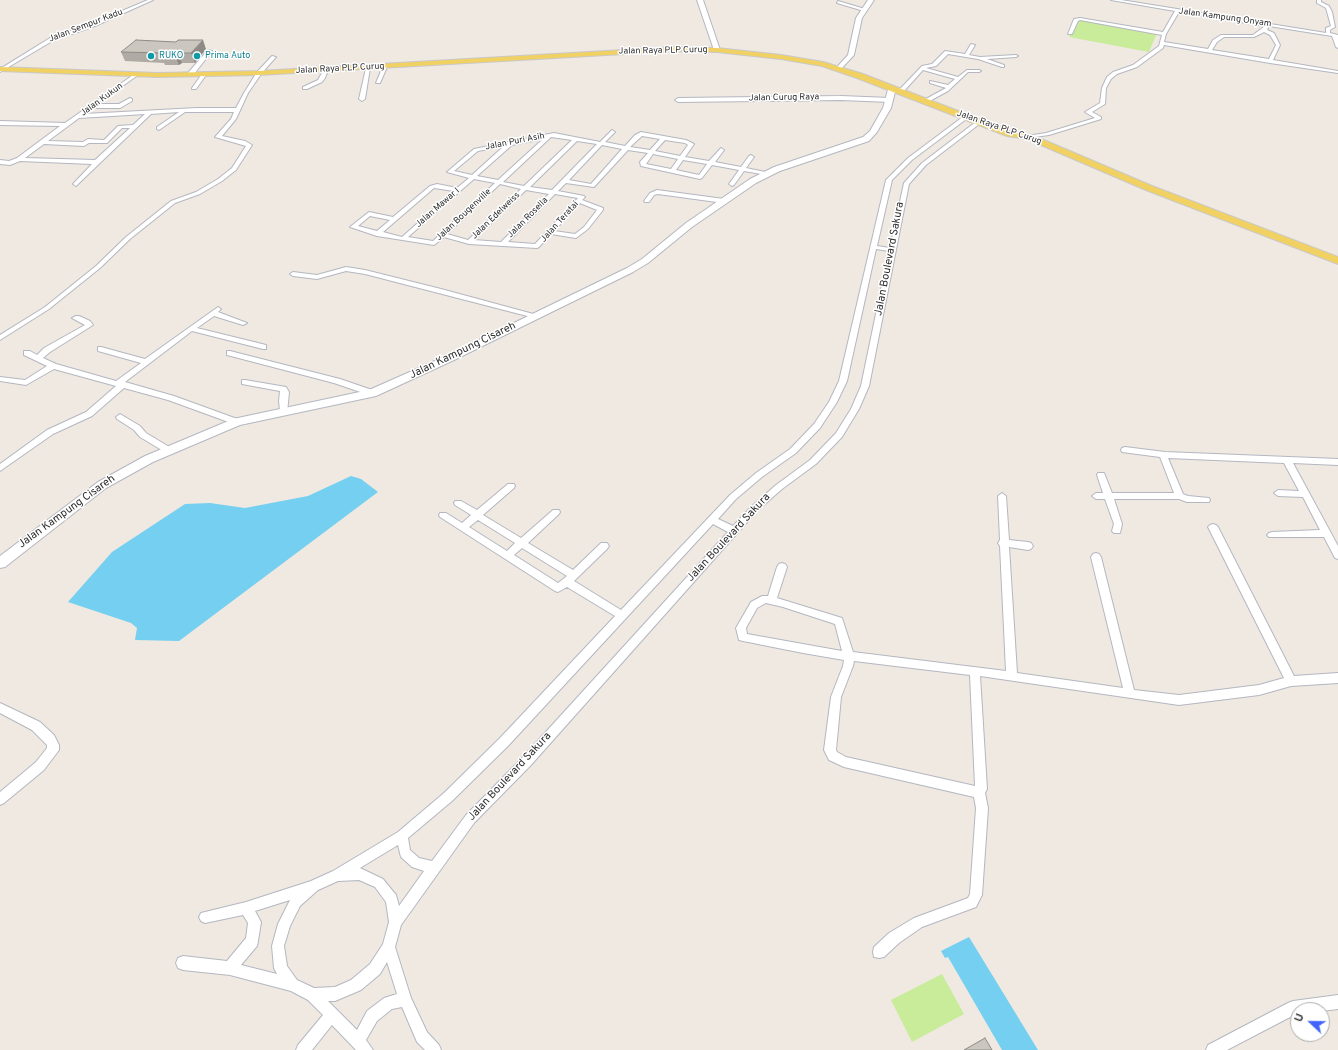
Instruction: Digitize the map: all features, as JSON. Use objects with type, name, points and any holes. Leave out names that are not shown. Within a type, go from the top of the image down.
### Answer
[{"type":"main road","name":"Jalan Raya PLP Curug","points":[[1,70],[204,75],[368,68],[661,49],[717,50],[781,57],[839,68],[1010,134],[1028,137],[1149,188],[1338,261]]},
{"type":"main road","name":"Jalan Kampung Cisareh","points":[[0,563],[102,485],[128,469],[168,450],[237,422],[372,393],[450,358],[640,265],[689,225],[767,173],[866,139],[873,132],[895,89]]},
{"type":"street","name":"Jalan Sempur Kadu","points":[[1,70],[52,39],[93,25],[151,0]]},
{"type":"street","points":[[700,0],[717,50]]},
{"type":"street","points":[[839,68],[852,52],[859,18],[871,0]]},
{"type":"street","name":"Jalan Kampung Onyam","points":[[1113,0],[1336,36]]},
{"type":"street","points":[[1319,0],[1319,2],[1328,7],[1330,12],[1333,27],[1328,29],[1328,34]]},
{"type":"street","points":[[838,2],[864,10]]},
{"type":"street","points":[[1169,10],[1170,3]]},
{"type":"street","points":[[1028,137],[1047,134],[1099,118],[1089,111],[1102,104],[1104,88],[1109,78],[1146,58],[1161,47],[1164,34],[1177,11]]},
{"type":"street","points":[[1070,33],[1076,20],[1080,19],[1164,34]]},
{"type":"street","points":[[1209,51],[1215,40],[1223,36],[1254,36],[1263,30],[1268,24]]},
{"type":"street","points":[[1263,30],[1272,34],[1278,45],[1270,62]]},
{"type":"street","points":[[1336,36],[1338,47]]},
{"type":"street","points":[[1162,43],[1338,72]]},
{"type":"street","points":[[967,55],[973,45]]},
{"type":"street","points":[[189,75],[210,51]]},
{"type":"street","points":[[895,89],[903,89],[922,69],[934,65],[947,52],[979,58],[1002,66]]},
{"type":"street","points":[[979,58],[1016,56]]},
{"type":"street","points":[[0,338],[47,308],[98,267],[128,238],[173,202],[198,193],[220,180],[234,169],[249,145],[243,142],[218,137],[233,119],[259,73],[274,57]]},
{"type":"street","points":[[378,82],[385,67]]},
{"type":"street","points":[[362,99],[368,68]]},
{"type":"street","points":[[922,69],[958,78]]},
{"type":"street","points":[[305,88],[320,81],[326,70]]},
{"type":"street","points":[[926,101],[938,96],[967,71],[979,71]]},
{"type":"street","name":"Jalan Kukun","points":[[0,162],[10,163],[19,159],[136,74]]},
{"type":"street","points":[[194,88],[204,75]]},
{"type":"street","points":[[932,82],[948,87]]},
{"type":"street","name":"Jalan Curug Raya","points":[[678,100],[840,98],[890,100]]},
{"type":"street","points":[[92,106],[120,106],[130,100]]},
{"type":"street","points":[[79,116],[238,110]]},
{"type":"street","points":[[159,128],[184,111]]},
{"type":"street","points":[[76,184],[96,162],[149,113]]},
{"type":"street","name":"Jalan Boulevard Sakura","points":[[337,875],[402,836],[448,797],[504,742],[621,615],[733,497],[754,479],[793,451],[817,426],[833,402],[843,381],[889,180],[897,170],[910,159],[966,117]]},
{"type":"street","name":"Jalan Boulevard Sakura","points":[[395,922],[470,819],[527,761],[754,509],[779,487],[813,462],[839,435],[855,409],[866,386],[906,184],[924,164],[980,122]]},
{"type":"street","points":[[0,123],[67,125]]},
{"type":"street","points":[[0,129],[9,124]]},
{"type":"street","points":[[42,142],[84,144],[88,141],[105,142],[120,127],[135,126]]},
{"type":"street","name":"Jalan Rosella","points":[[503,244],[612,132]]},
{"type":"street","points":[[565,181],[592,186],[638,135],[664,138],[691,144],[672,172]]},
{"type":"street","name":"Jalan Puri Asih","points":[[550,232],[576,236],[586,228],[601,209],[580,199],[450,172],[473,150],[549,136],[601,143],[767,173]]},
{"type":"street","name":"Jalan Bougenville","points":[[395,218],[369,214],[353,227],[377,234],[432,243],[443,235],[549,136]]},
{"type":"street","points":[[664,138],[643,162],[643,165],[700,177],[722,150]]},
{"type":"street","name":"Jalan Edelweiss","points":[[443,235],[469,242],[576,139]]},
{"type":"street","name":"Jalan Mawar I","points":[[403,239],[512,142]]},
{"type":"street","points":[[732,184],[751,157]]},
{"type":"street","points":[[19,159],[96,162]]},
{"type":"street","points":[[377,234],[432,187],[437,186],[458,190]]},
{"type":"street","points":[[647,201],[652,194],[657,192],[724,201]]},
{"type":"street","name":"Jalan Teratai","points":[[503,244],[537,246],[580,199]]},
{"type":"street","points":[[469,242],[503,244]]},
{"type":"street","points":[[873,247],[892,250]]},
{"type":"street","points":[[293,274],[317,277],[346,269],[365,272],[454,293],[535,316]]},
{"type":"street","points":[[0,468],[50,432],[89,414],[120,383],[215,311],[244,322]]},
{"type":"street","points":[[37,359],[47,350],[89,325],[76,318]]},
{"type":"street","points":[[190,329],[263,347]]},
{"type":"street","points":[[102,349],[147,362]]},
{"type":"street","points":[[27,353],[53,366],[171,398],[237,422]]},
{"type":"street","points":[[230,353],[323,377],[372,393]]},
{"type":"street","points":[[0,379],[26,384],[53,366]]},
{"type":"street","points":[[245,382],[283,389],[285,392],[283,401],[284,411]]},
{"type":"street","points":[[120,417],[137,428],[143,435],[168,450]]},
{"type":"street","points":[[1125,450],[1165,455],[1338,462]]},
{"type":"street","points":[[1165,455],[1164,459],[1180,496]]},
{"type":"street","points":[[1287,460],[1338,555]]},
{"type":"street","points":[[1101,475],[1118,524],[1117,531]]},
{"type":"street","points":[[463,527],[511,486]]},
{"type":"street","points":[[1278,493],[1306,494]]},
{"type":"street","points":[[1002,496],[1003,543],[1012,677]]},
{"type":"street","points":[[1096,496],[1180,496],[1187,499],[1206,500]]},
{"type":"street","points":[[458,503],[521,543],[621,615]]},
{"type":"street","points":[[507,556],[556,512]]},
{"type":"street","points":[[443,515],[556,587],[561,587],[571,579],[604,546]]},
{"type":"street","points":[[712,520],[734,530]]},
{"type":"street","points":[[1213,527],[1291,681]]},
{"type":"street","points":[[1272,535],[1326,533]]},
{"type":"street","points":[[1003,543],[1028,546]]},
{"type":"street","points":[[1096,557],[1130,694]]},
{"type":"street","points":[[771,600],[782,567]]},
{"type":"street","points":[[979,791],[977,792],[844,762],[833,756],[830,750],[836,697],[848,666],[849,656],[839,621],[771,600],[765,599],[754,605],[741,628],[743,636],[803,649],[849,656],[1130,694],[1179,700],[1259,690],[1291,681],[1338,678]]},
{"type":"street","points":[[879,952],[894,938],[918,922],[972,903],[976,895],[982,808],[979,791],[981,789],[975,672]]},
{"type":"street","points":[[0,708],[36,726],[50,739],[54,750],[40,766],[0,799]]},
{"type":"street","points":[[402,836],[405,853],[416,862],[434,868]]},
{"type":"street","points":[[182,963],[230,968],[292,985],[313,994],[335,994],[356,985],[375,969],[389,948],[395,922],[392,899],[379,883],[360,874],[337,875],[314,886],[246,908],[206,917]]},
{"type":"street","points":[[292,985],[281,968],[278,946],[284,924],[296,902],[314,886]]},
{"type":"street","points":[[230,968],[252,941],[255,922],[246,908]]},
{"type":"street","points":[[389,948],[405,999],[422,1036],[434,1050]]},
{"type":"street","points":[[313,994],[362,1046],[372,1016],[389,1003],[405,999]]},
{"type":"street","points":[[1213,1050],[1293,1008],[1338,1002]]},
{"type":"street","points":[[303,1050],[332,1015]]},
{"type":"green space","points":[[1080,20],[1157,33],[1149,52],[1069,37]]},
{"type":"green space","points":[[942,974],[964,1014],[912,1042],[891,1000]]},
{"type":"water","points":[[351,476],[361,479],[378,492],[179,641],[135,640],[137,628],[131,623],[68,602],[112,552],[185,504],[210,503],[245,508],[308,496]]},
{"type":"water","points":[[969,937],[1038,1050],[1002,1050],[948,957],[945,958],[941,951]]},
{"type":"building","points":[[136,40],[176,42],[178,40],[203,40],[191,53],[178,53],[175,56],[161,56],[163,53],[121,52]]},
{"type":"building","points":[[985,1038],[992,1050],[964,1050]]},
{"type":"place","name":"RUKO","points":[[151,56]]},
{"type":"place","name":"Prima Auto","points":[[197,56]]}]
